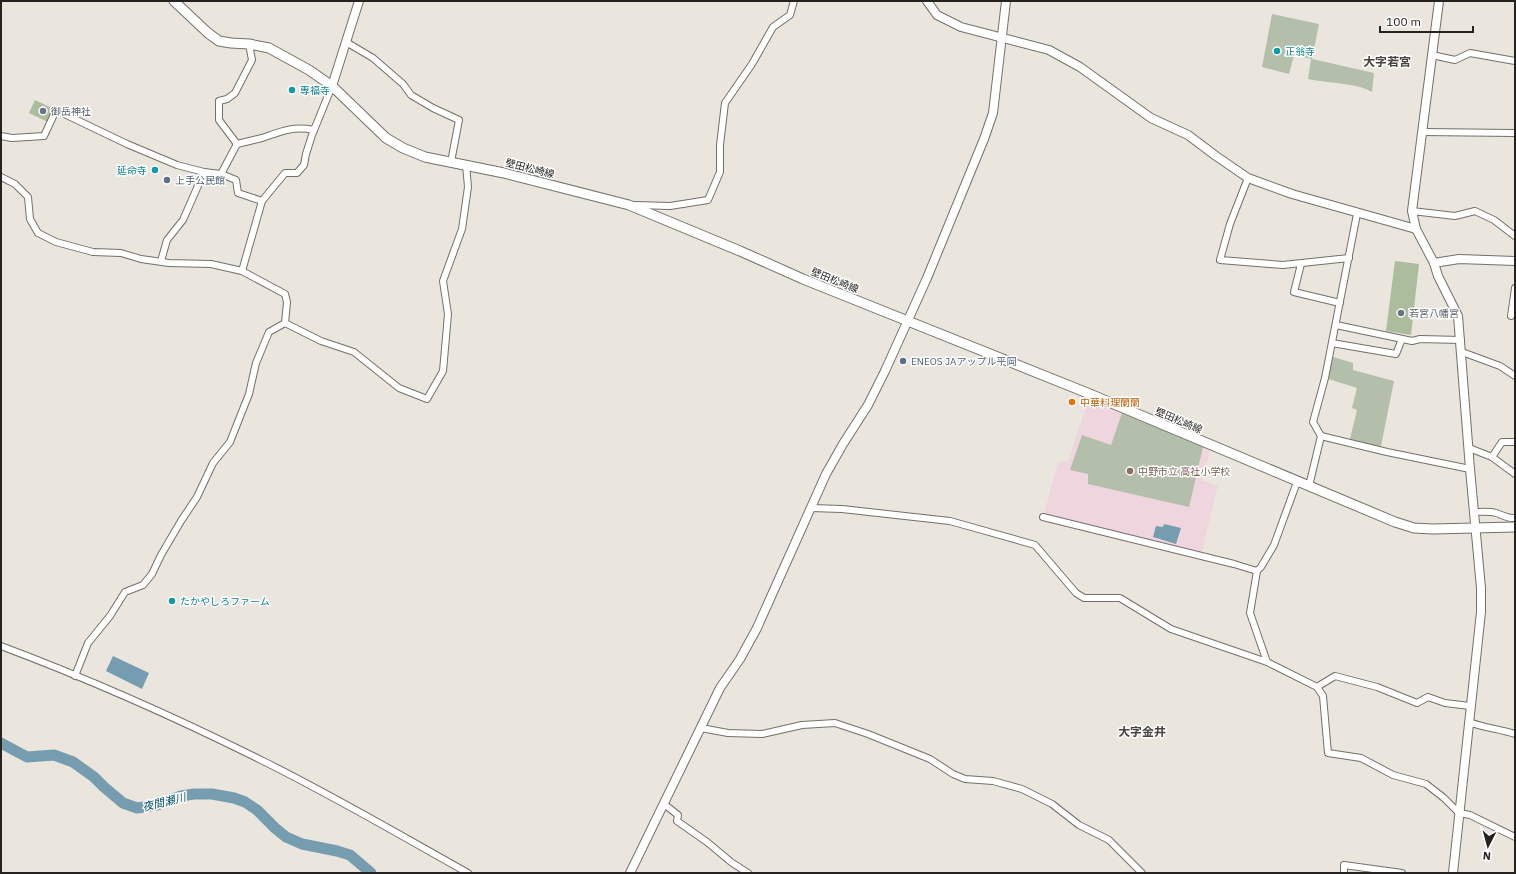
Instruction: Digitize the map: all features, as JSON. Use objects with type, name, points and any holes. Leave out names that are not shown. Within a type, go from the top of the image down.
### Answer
[{"type":"main road","name":"壁田松崎線","points":[[174,1],[208,33],[219,41],[269,48],[309,70],[332,86],[386,138],[403,148],[425,156],[504,173],[629,205],[803,279],[1096,397],[1395,522],[1414,528],[1433,529],[1515,527]]},
{"type":"street","points":[[242,271],[262,201],[285,172],[297,173],[304,165],[314,130],[332,86],[359,1]]},
{"type":"street","points":[[629,205],[670,206],[708,200],[720,172],[720,145],[725,103],[752,64],[774,27],[790,15],[794,1]]},
{"type":"street","points":[[927,1],[937,15],[961,26],[1048,50],[1080,67],[1151,118],[1188,135],[1248,178],[1292,194],[1416,230]]},
{"type":"street","points":[[630,873],[720,688],[740,659],[757,628],[826,474],[868,405],[908,321],[984,139],[993,113],[1006,1]]},
{"type":"street","points":[[1439,1],[1412,212],[1416,230],[1434,263],[1438,276],[1458,316],[1462,352],[1473,512],[1476,528],[1481,612],[1470,706],[1454,873]]},
{"type":"street","points":[[346,42],[372,58],[403,84],[412,95],[433,108],[459,120],[451,162]]},
{"type":"street","points":[[237,144],[219,120],[219,101],[226,99],[235,93],[252,60],[249,44]]},
{"type":"street","points":[[1432,55],[1456,60],[1470,53],[1515,61]]},
{"type":"street","points":[[1,136],[12,138],[44,136],[56,110],[127,144],[177,165],[204,172],[221,174],[236,180],[238,193],[262,201]]},
{"type":"street","points":[[221,174],[237,144],[261,138],[283,130],[300,127],[314,130]]},
{"type":"street","points":[[1422,132],[1515,133]]},
{"type":"street","points":[[285,323],[321,341],[354,352],[399,388],[427,399],[443,371],[448,314],[443,281],[462,229],[468,187],[466,165]]},
{"type":"street","points":[[162,261],[167,240],[183,220],[204,172]]},
{"type":"street","points":[[1,177],[15,184],[28,197],[30,219],[38,233],[56,242],[92,252],[121,253],[141,259],[169,263],[212,264],[242,271],[284,294],[287,302],[285,323]]},
{"type":"street","points":[[1248,178],[1230,224],[1220,260],[1283,265],[1349,258]]},
{"type":"street","points":[[1412,212],[1455,216],[1475,211],[1494,220],[1515,236]]},
{"type":"street","points":[[1309,486],[1321,436],[1313,422],[1322,394],[1357,214]]},
{"type":"street","points":[[1434,263],[1459,259],[1515,261]]},
{"type":"street","points":[[1301,264],[1294,292],[1340,303]]},
{"type":"street","points":[[1511,316],[1515,288]]},
{"type":"street","points":[[75,676],[88,643],[110,616],[125,592],[143,584],[152,574],[161,555],[197,497],[213,463],[230,442],[249,394],[256,363],[269,332],[285,323]]},
{"type":"street","points":[[1336,325],[1412,341],[1420,339],[1461,340]]},
{"type":"street","points":[[1332,343],[1396,354],[1402,339]]},
{"type":"street","points":[[1462,352],[1500,366],[1515,376]]},
{"type":"street","points":[[1321,436],[1387,452],[1470,469]]},
{"type":"street","points":[[1492,457],[1502,442],[1515,442]]},
{"type":"street","points":[[1469,448],[1492,457],[1515,474]]},
{"type":"street","points":[[1266,662],[1250,613],[1257,571],[1274,545],[1297,482]]},
{"type":"street","points":[[811,508],[842,508],[950,521],[1036,545],[1076,593],[1084,598],[1120,598],[1171,629],[1266,662],[1317,687],[1323,696],[1328,753],[1361,758],[1393,775],[1426,784],[1444,798],[1459,813],[1470,815],[1515,838]]},
{"type":"street","points":[[1473,512],[1496,513],[1511,519],[1515,518]]},
{"type":"street","points":[[1043,517],[1257,571]]},
{"type":"street","points":[[1,646],[75,676],[262,760],[468,873]]},
{"type":"street","points":[[1317,687],[1335,676],[1377,687],[1417,702],[1428,697],[1445,703],[1470,706]]},
{"type":"street","points":[[1469,722],[1487,728],[1503,730],[1515,734]]},
{"type":"street","points":[[701,728],[728,733],[762,734],[802,725],[835,723],[868,734],[930,759],[953,774],[965,779],[994,781],[1022,789],[1052,804],[1079,825],[1109,840],[1142,873]]},
{"type":"street","points":[[664,804],[678,815],[677,821],[748,873]]},
{"type":"street","points":[[1344,873],[1344,865],[1402,873]]},
{"type":"shaded area","name":"中野市立 高社小学校","points":[[1090,394],[1211,445],[1202,481],[1218,485],[1201,556],[1043,517],[1058,462],[1068,461]]},
{"type":"green space","points":[[1272,14],[1319,24],[1312,59],[1374,73],[1372,92],[1350,85],[1308,79],[1311,59],[1294,55],[1289,74],[1262,67]]},
{"type":"green space","points":[[35,100],[56,110],[50,123],[29,113]]},
{"type":"green space","points":[[1395,261],[1419,264],[1411,335],[1386,331]]},
{"type":"green space","points":[[1330,356],[1353,363],[1353,370],[1394,381],[1380,451],[1349,443],[1357,410],[1352,408],[1357,388],[1325,378]]},
{"type":"green space","points":[[1122,413],[1203,447],[1189,507],[1088,484],[1088,474],[1070,470],[1082,435],[1111,445]]},
{"type":"water","points":[[1164,524],[1181,528],[1176,544],[1153,537],[1156,526],[1163,527]]},
{"type":"water","points":[[113,656],[149,673],[142,689],[106,671]]},
{"type":"waterway","name":"夜間瀬川","points":[[1,743],[27,757],[54,755],[73,762],[94,777],[123,803],[137,808],[157,805],[181,796],[194,794],[212,794],[234,798],[245,802],[257,810],[286,837],[302,844],[350,855],[371,873]]},
{"type":"place","name":"正翁寺","points":[[1277,51]]},
{"type":"place","name":"専福寺","points":[[292,90]]},
{"type":"place","name":"御岳神社","points":[[43,111]]},
{"type":"place","name":"延命寺","points":[[155,170]]},
{"type":"place","name":"上手公民館","points":[[167,180]]},
{"type":"place","name":"若宮八幡宮","points":[[1401,313]]},
{"type":"place","name":"ENEOS JAアップル平岡","points":[[903,361]]},
{"type":"place","name":"中華料理蘭蘭","points":[[1072,402]]},
{"type":"place","name":"中野市立 高社小学校","points":[[1130,471]]},
{"type":"place","name":"たかやしろファーム","points":[[172,601]]},
{"type":"district","name":"大字若宮","points":[[1387,62]]},
{"type":"district","name":"大字金井","points":[[1142,732]]}]
